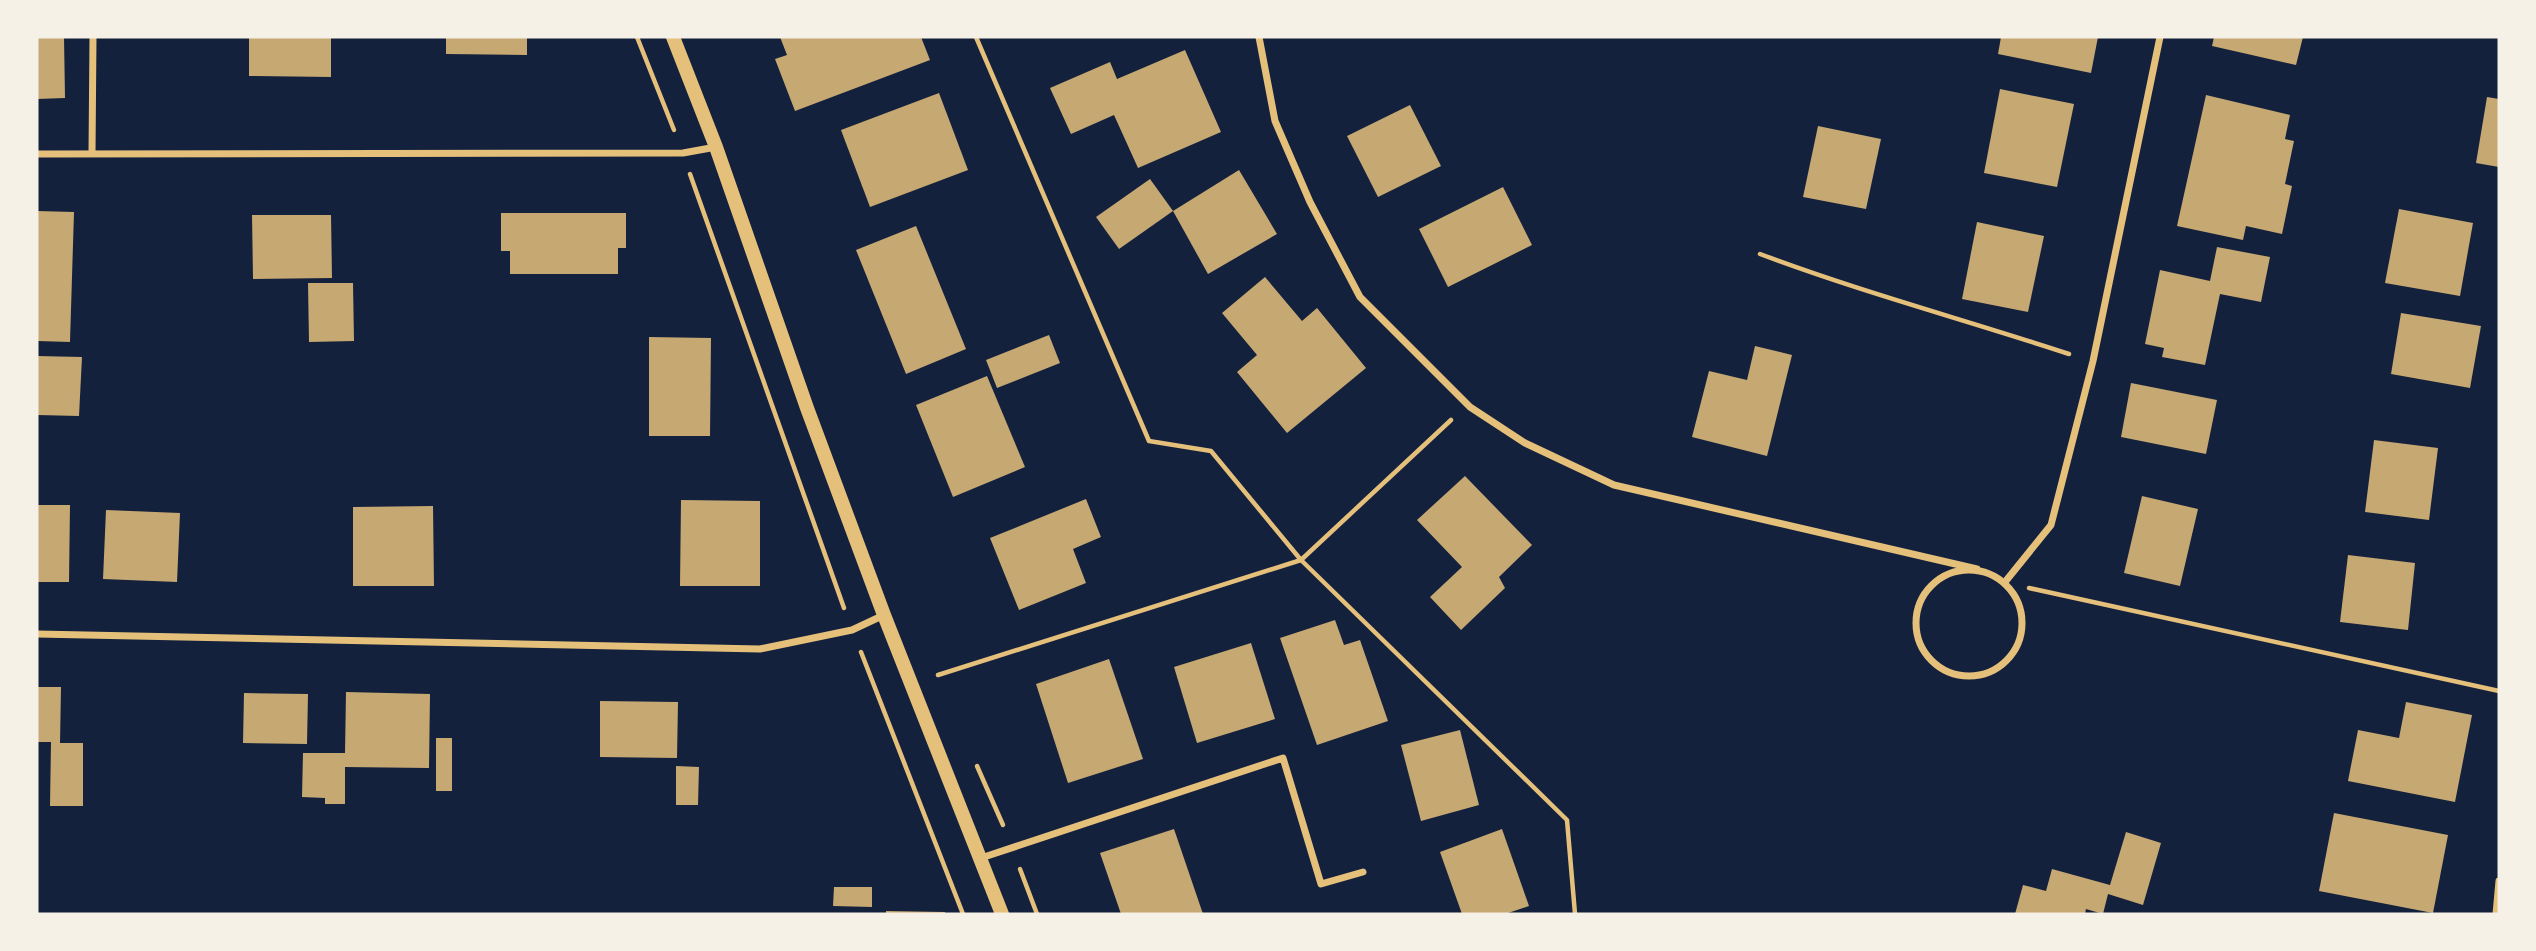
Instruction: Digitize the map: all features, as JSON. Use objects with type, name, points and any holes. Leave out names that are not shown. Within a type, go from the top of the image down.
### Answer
[{"type":"main road","points":[[673,37],[716,147],[807,408],[884,615],[1002,914]]},
{"type":"street","points":[[92,153],[93,37]]},
{"type":"street","points":[[1259,37],[1275,121],[1310,202],[1360,297],[1470,407],[1525,443],[1614,485],[1976,569],[1991,574],[2004,582],[2016,596],[2022,613],[2022,631],[2017,648],[2005,662],[1990,672],[1973,677],[1955,675],[1939,667],[1926,655],[1918,639],[1915,621],[1919,603],[1928,588],[1941,576],[1958,570],[1976,569]]},
{"type":"street","points":[[2004,582],[2051,525],[2093,361],[2160,37]]},
{"type":"street","points":[[37,154],[683,153],[716,147]]},
{"type":"street","points":[[37,634],[760,649],[852,630],[884,615]]},
{"type":"street","points":[[981,858],[1283,758],[1321,884],[1363,872]]},
{"type":"street","points":[[2496,914],[2499,881]]},
{"type":"path","points":[[976,37],[1149,441],[1211,451],[1301,560],[1567,820],[1575,914]]},
{"type":"path","points":[[1760,254],[1828,279],[1916,304],[2093,361]]},
{"type":"path","points":[[912,689],[937,675],[1301,560],[1440,429],[1470,407]]},
{"type":"path","points":[[2004,582],[2499,691]]},
{"type":"building","points":[[37,37],[64,37],[65,98],[37,99]]},
{"type":"building","points":[[249,37],[331,37],[331,77],[249,76]]},
{"type":"building","points":[[446,37],[527,37],[527,55],[446,54]]},
{"type":"building","points":[[780,37],[921,37],[930,60],[795,111],[775,59],[787,55]]},
{"type":"building","points":[[2001,37],[2098,37],[2091,73],[1998,54]]},
{"type":"building","points":[[2214,37],[2303,37],[2296,65],[2212,46]]},
{"type":"building","points":[[1185,50],[1221,132],[1138,168],[1114,115],[1071,134],[1050,88],[1110,62],[1117,79]]},
{"type":"building","points":[[2000,89],[2074,104],[2057,187],[1984,173]]},
{"type":"building","points":[[939,93],[968,170],[870,207],[841,130]]},
{"type":"building","points":[[2206,95],[2290,115],[2285,139],[2294,141],[2285,184],[2292,186],[2282,234],[2246,226],[2243,240],[2177,226]]},
{"type":"building","points":[[2487,97],[2499,99],[2499,167],[2476,163]]},
{"type":"building","points":[[1410,105],[1441,166],[1378,197],[1347,136]]},
{"type":"building","points":[[1818,126],[1881,139],[1866,209],[1803,197]]},
{"type":"building","points":[[1239,170],[1277,234],[1208,274],[1173,211]]},
{"type":"building","points":[[1150,179],[1173,211],[1119,249],[1096,217]]},
{"type":"building","points":[[1503,187],[1532,245],[1448,287],[1419,229]]},
{"type":"building","points":[[2399,209],[2473,223],[2460,296],[2385,283]]},
{"type":"building","points":[[37,211],[74,212],[70,342],[37,341]]},
{"type":"building","points":[[501,213],[626,213],[626,248],[618,248],[618,274],[510,274],[510,251],[501,251]]},
{"type":"building","points":[[252,215],[331,215],[332,278],[253,279]]},
{"type":"building","points":[[1977,222],[2044,236],[2028,312],[1962,299]]},
{"type":"building","points":[[916,226],[966,349],[906,374],[856,250]]},
{"type":"building","points":[[2217,247],[2270,257],[2261,302],[2220,294],[2205,365],[2162,357],[2164,348],[2145,344],[2160,270],[2210,281]]},
{"type":"building","points":[[1265,277],[1302,321],[1317,308],[1366,368],[1287,433],[1237,372],[1257,355],[1222,313]]},
{"type":"building","points":[[308,283],[353,283],[354,341],[309,342]]},
{"type":"building","points":[[2401,313],[2481,326],[2470,388],[2391,374]]},
{"type":"building","points":[[1049,335],[1060,363],[997,388],[986,360]]},
{"type":"building","points":[[649,337],[711,338],[710,436],[649,436]]},
{"type":"building","points":[[1755,346],[1792,355],[1767,456],[1692,437],[1709,371],[1747,380]]},
{"type":"building","points":[[37,356],[82,357],[79,416],[37,415]]},
{"type":"building","points":[[987,376],[1025,467],[953,497],[916,405]]},
{"type":"building","points":[[2131,383],[2217,400],[2206,454],[2121,437]]},
{"type":"building","points":[[2374,440],[2438,448],[2429,520],[2365,512]]},
{"type":"building","points":[[1465,476],[1532,545],[1499,577],[1505,588],[1461,630],[1430,597],[1462,567],[1417,520]]},
{"type":"building","points":[[2142,496],[2198,509],[2180,586],[2124,573]]},
{"type":"building","points":[[1086,499],[1101,537],[1073,549],[1086,583],[1019,610],[990,538]]},
{"type":"building","points":[[681,500],[760,501],[760,586],[680,586]]},
{"type":"building","points":[[37,505],[70,505],[69,582],[37,582]]},
{"type":"building","points":[[433,506],[434,586],[353,586],[353,507]]},
{"type":"building","points":[[106,510],[180,513],[177,582],[103,579]]},
{"type":"building","points":[[2348,555],[2415,563],[2408,630],[2340,622]]},
{"type":"building","points":[[1335,620],[1344,645],[1360,640],[1388,721],[1317,745],[1280,638]]},
{"type":"building","points":[[1251,643],[1275,719],[1197,743],[1174,667]]},
{"type":"building","points":[[1109,659],[1143,759],[1068,783],[1036,684]]},
{"type":"building","points":[[37,687],[61,687],[60,743],[83,743],[83,806],[50,806],[51,742],[37,742]]},
{"type":"building","points":[[346,692],[430,694],[429,768],[345,767],[345,804],[325,804],[325,798],[302,797],[303,753],[345,753]]},
{"type":"building","points":[[244,693],[308,694],[307,744],[243,743]]},
{"type":"building","points":[[600,701],[678,702],[677,758],[600,757]]},
{"type":"building","points":[[2406,702],[2472,715],[2455,802],[2348,781],[2358,730],[2399,738]]},
{"type":"building","points":[[1460,730],[1479,805],[1421,821],[1401,745]]},
{"type":"building","points":[[436,738],[452,738],[452,791],[436,791]]},
{"type":"building","points":[[676,766],[699,767],[698,805],[676,805]]},
{"type":"building","points":[[2334,813],[2448,835],[2433,913],[2319,891]]},
{"type":"building","points":[[1174,829],[1203,914],[1121,914],[1100,853]]},
{"type":"building","points":[[1502,829],[1529,906],[1505,914],[1462,914],[1440,852]]},
{"type":"building","points":[[2126,832],[2161,843],[2143,905],[2108,894],[2103,914],[2086,909],[2085,914],[2015,914],[2023,885],[2046,891],[2052,869],[2110,885]]},
{"type":"building","points":[[834,887],[872,887],[872,907],[833,906]]},
{"type":"building","points":[[886,911],[945,912],[945,914],[886,914]]}]
